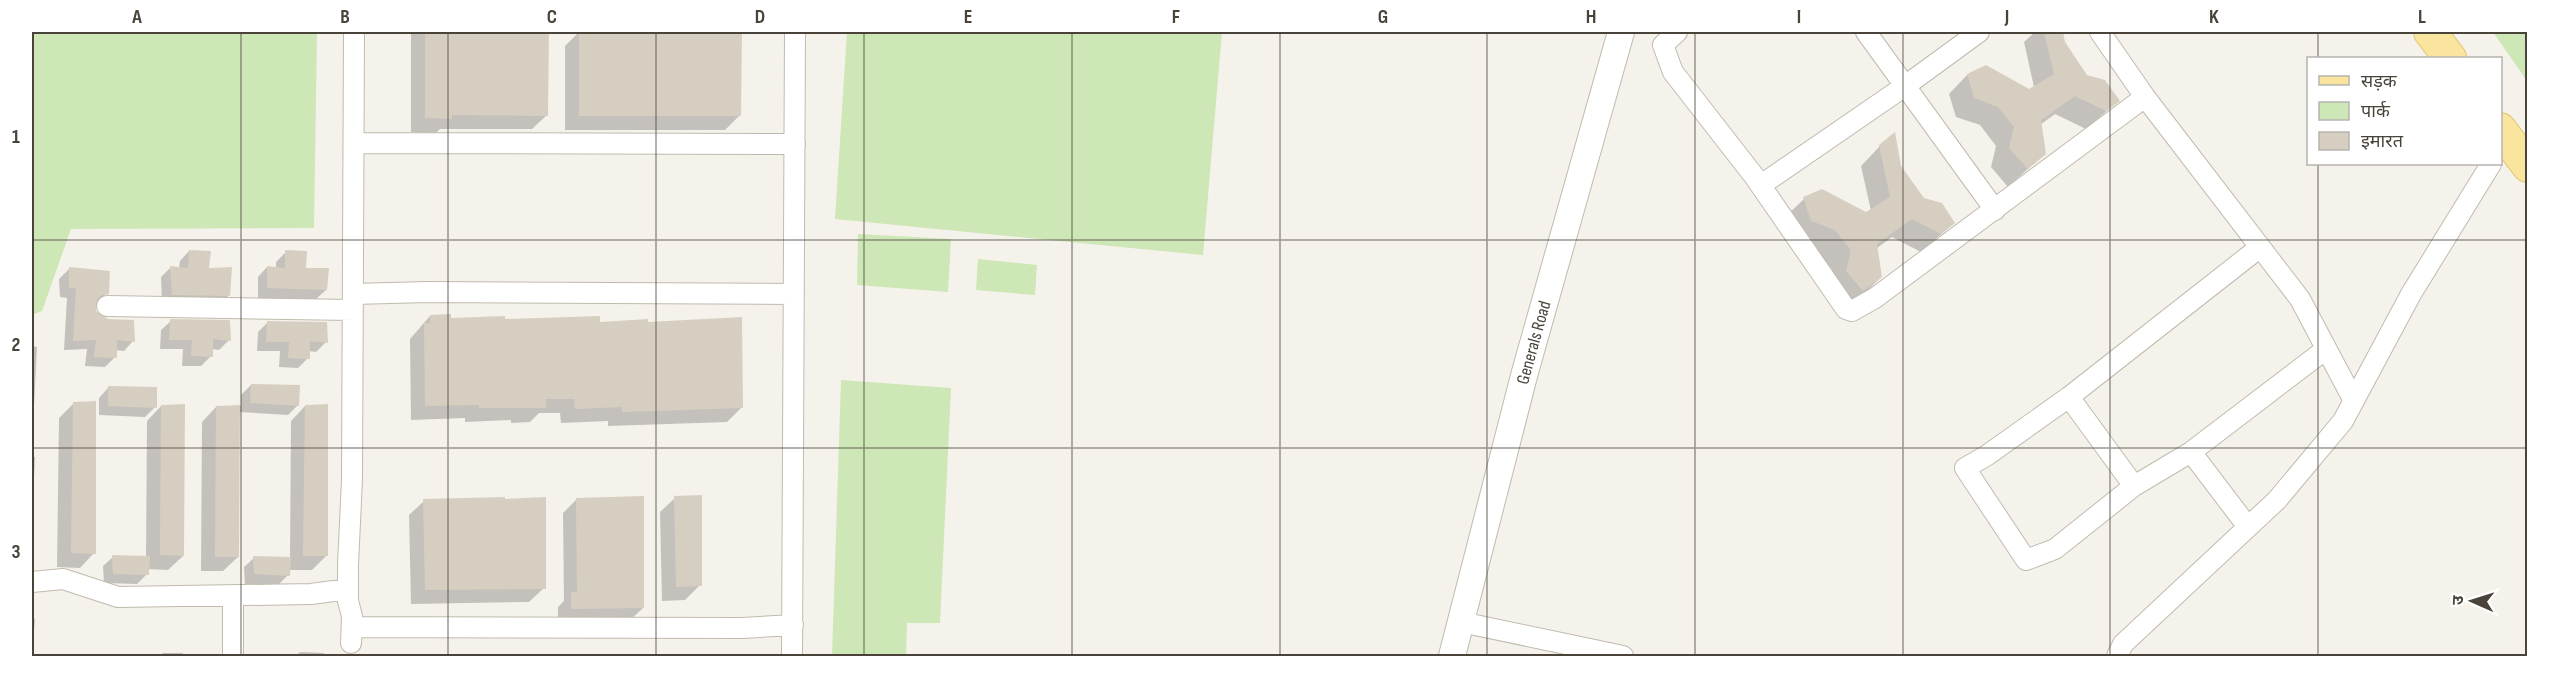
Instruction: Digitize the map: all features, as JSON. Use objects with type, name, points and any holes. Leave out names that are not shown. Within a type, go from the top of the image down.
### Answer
[{"type":"main road","points":[[2430,32],[2449,57]]},
{"type":"main road","points":[[2502,146],[2528,166]]},
{"type":"street","points":[[354,32],[352,479],[348,589],[351,635],[792,626]]},
{"type":"street","points":[[792,657],[795,32]]},
{"type":"street","name":"Generals Road","points":[[1452,657],[1525,372],[1621,32]]},
{"type":"street","points":[[1677,32],[1663,45],[1673,72],[1761,185],[1979,32]]},
{"type":"street","points":[[1866,32],[1995,210]]},
{"type":"street","points":[[2100,32],[2145,97],[2300,299],[2354,401]]},
{"type":"street","points":[[1754,176],[1846,309],[1852,311],[1875,298],[2145,97]]},
{"type":"street","points":[[354,143],[795,144]]},
{"type":"street","points":[[2116,657],[2123,644],[2277,500],[2343,421],[2411,294],[2488,165]]},
{"type":"street","points":[[2259,248],[2069,397],[1986,456],[1965,468],[2026,560],[2055,549],[2134,486],[2191,452],[2326,349]]},
{"type":"street","points":[[107,306],[353,302],[452,292],[794,294]]},
{"type":"street","points":[[2069,397],[2134,486]]},
{"type":"street","points":[[2191,452],[2248,527]]},
{"type":"street","points":[[32,582],[63,579],[118,597],[311,594],[348,589]]},
{"type":"street","points":[[233,596],[233,657]]},
{"type":"street","points":[[1461,622],[1623,657]]},
{"type":"green space","points":[[32,32],[317,32],[314,228],[71,229],[42,311],[32,315]]},
{"type":"green space","points":[[847,32],[1222,32],[1203,255],[835,219]]},
{"type":"green space","points":[[2493,32],[2527,32],[2527,81]]},
{"type":"green space","points":[[858,234],[951,239],[948,292],[857,285]]},
{"type":"green space","points":[[978,259],[1037,265],[1035,295],[976,290]]},
{"type":"green space","points":[[841,380],[951,388],[940,623],[907,623],[906,656],[832,656]]},
{"type":"building","points":[[425,32],[549,32],[548,116],[452,115],[452,119],[425,118]]},
{"type":"building","points":[[579,32],[742,32],[741,116],[579,116]]},
{"type":"building","points":[[2044,32],[2063,32],[2065,42],[2087,75],[2105,80],[2120,101],[2106,111],[2075,96],[2041,120],[2046,154],[2028,169],[2009,148],[2014,127],[1998,107],[1974,98],[1967,74],[1986,65],[2029,89],[2054,74]]},
{"type":"building","points":[[1895,132],[1901,166],[1924,198],[1942,203],[1955,223],[1941,234],[1912,219],[1877,244],[1882,277],[1863,291],[1846,271],[1851,250],[1835,230],[1811,221],[1803,197],[1822,189],[1866,212],[1890,197],[1879,145]]},
{"type":"building","points":[[189,250],[211,251],[209,268],[232,267],[230,296],[172,295],[170,266],[188,268]]},
{"type":"building","points":[[285,250],[307,251],[306,268],[329,268],[327,290],[267,288],[267,266],[285,268]]},
{"type":"building","points":[[69,267],[110,271],[109,294],[97,299],[96,311],[108,319],[134,320],[135,342],[117,340],[117,358],[94,357],[96,340],[73,341],[76,288],[69,288]]},
{"type":"building","points":[[451,314],[451,318],[505,316],[505,319],[600,316],[600,322],[742,317],[743,408],[622,412],[622,407],[575,409],[574,399],[546,399],[546,408],[479,408],[479,405],[425,406],[424,323],[430,323],[430,315]]},
{"type":"building","points":[[170,319],[230,320],[231,341],[213,339],[213,357],[191,356],[192,340],[169,340]]},
{"type":"building","points":[[267,321],[327,322],[328,343],[310,341],[310,359],[288,358],[289,342],[266,342]]},
{"type":"building","points":[[251,384],[300,385],[299,406],[250,403]]},
{"type":"building","points":[[108,386],[157,387],[157,408],[108,406]]},
{"type":"building","points":[[96,401],[96,554],[71,553],[73,402]]},
{"type":"building","points":[[185,404],[184,556],[160,555],[161,405]]},
{"type":"building","points":[[328,404],[328,556],[303,556],[305,405]]},
{"type":"building","points":[[240,405],[239,557],[215,557],[216,406]]},
{"type":"building","points":[[702,495],[702,586],[676,587],[674,496]]},
{"type":"building","points":[[644,496],[644,608],[571,609],[571,592],[577,592],[576,498]]},
{"type":"building","points":[[505,497],[505,499],[546,497],[546,589],[425,590],[423,499]]},
{"type":"building","points":[[112,555],[150,556],[149,575],[113,574]]},
{"type":"building","points":[[253,556],[291,557],[290,576],[254,574]]}]
